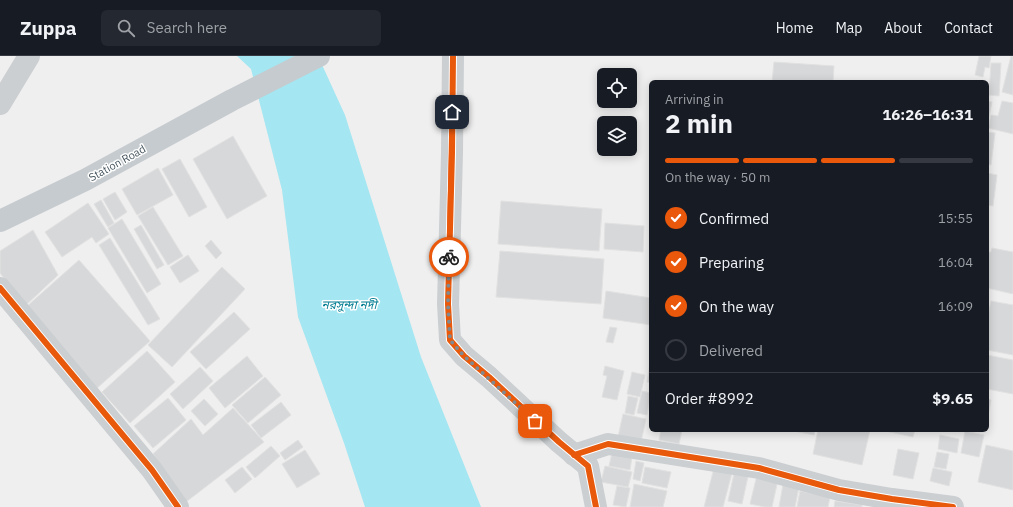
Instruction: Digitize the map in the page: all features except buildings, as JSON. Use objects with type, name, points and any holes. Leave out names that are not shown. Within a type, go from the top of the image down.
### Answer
[{"type":"main road","name":"Station Road","points":[[0,221],[85,180],[232,100],[319,56]]},
{"type":"street","points":[[0,104],[29,56]]},
{"type":"street","points":[[453,56],[448,304],[450,340],[464,356],[489,377],[558,442],[588,466],[596,507]]},
{"type":"street","points":[[0,288],[152,470],[178,507]]},
{"type":"street","points":[[574,455],[608,444],[759,468],[839,490],[953,507]]},
{"type":"water","name":"নরসুন্দা নদী","points":[[237,56],[318,56],[345,115],[421,357],[481,507],[365,507],[344,443],[298,317],[282,190],[251,69]]},
{"type":"cycle path","points":[[453,56],[448,304],[450,340],[464,356],[489,377],[559,442],[588,466],[596,507]]},
{"type":"cycle path","points":[[0,288],[152,470],[178,507]]},
{"type":"cycle path","points":[[574,455],[608,444],[759,468],[839,490],[953,507]]},
{"type":"way so far","points":[[449,257],[448,304],[450,340],[464,356],[489,377],[535,421]]},
{"type":"route","points":[[449,257],[452,112]]}]
